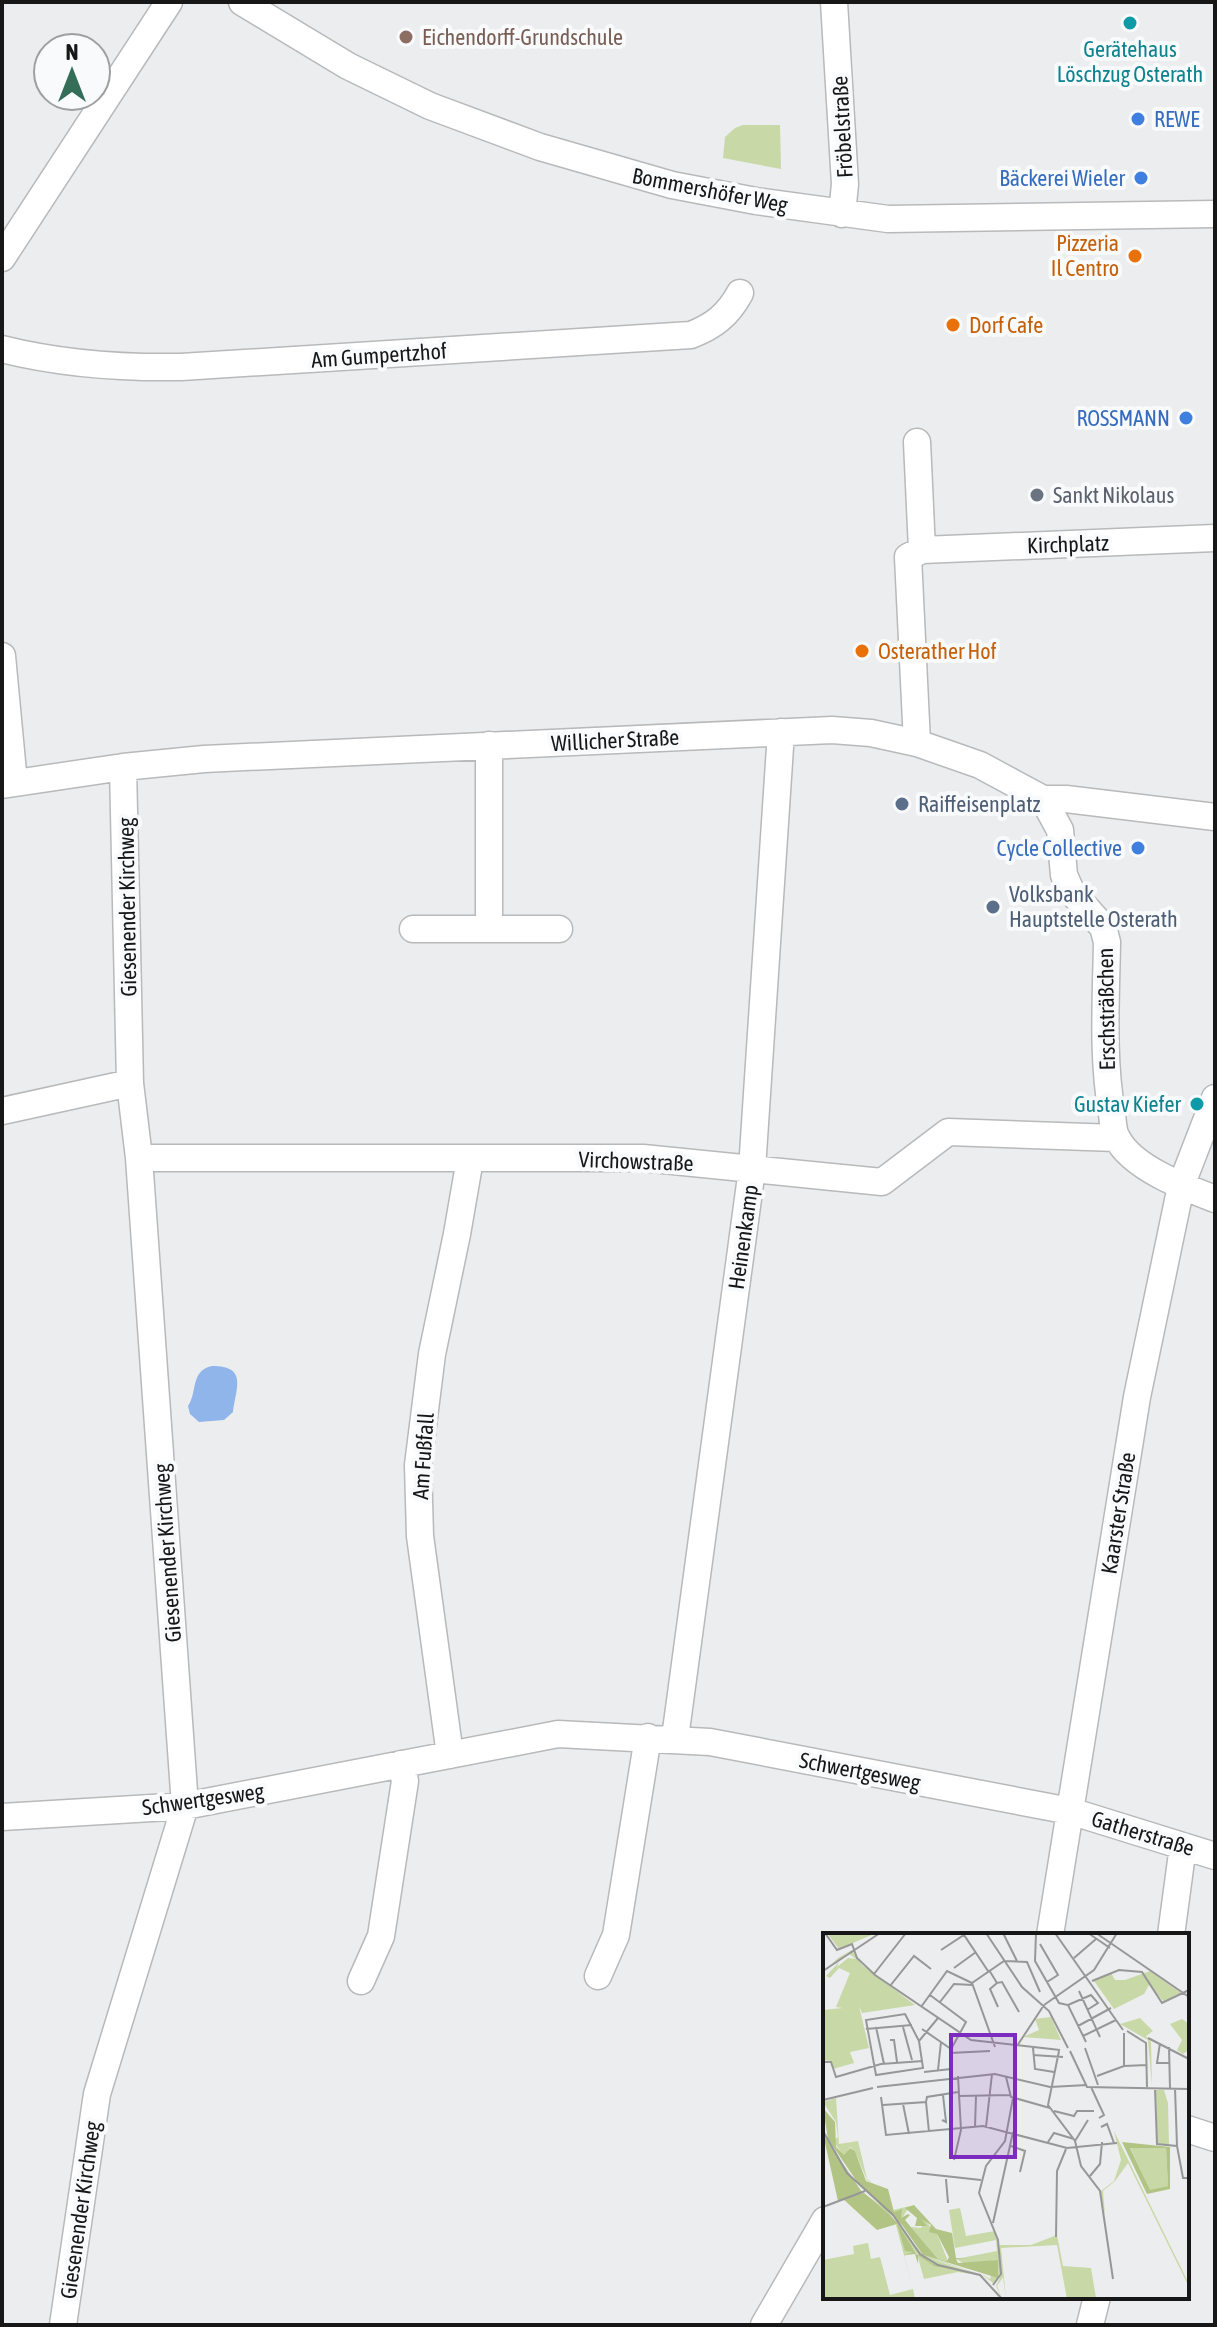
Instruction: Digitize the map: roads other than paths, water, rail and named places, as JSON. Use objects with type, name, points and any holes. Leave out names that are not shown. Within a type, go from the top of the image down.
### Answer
[{"type":"street","points":[[2,258],[169,2]]},
{"type":"street","name":"Bommershöfer Weg","points":[[242,2],[305,42],[387,86],[509,137],[586,163],[672,185],[842,214],[900,219],[1215,214]]},
{"type":"street","name":"Fröbelstraße","points":[[834,2],[845,184],[842,214]]},
{"type":"street","name":"Am Gumpertzhof","points":[[2,349],[77,365],[181,367],[678,336],[707,329],[722,318],[740,293]]},
{"type":"street","points":[[917,442],[922,550],[908,557],[917,743]]},
{"type":"street","name":"Kirchplatz","points":[[922,550],[1215,538]]},
{"type":"street","points":[[2,656],[8,784]]},
{"type":"street","name":"Willicher Straße","points":[[8,784],[204,759],[832,730],[871,733],[917,743],[980,765],[1043,799],[1215,817]]},
{"type":"street","name":"Heinenkamp","points":[[675,1738],[752,1169],[781,732]]},
{"type":"street","points":[[489,745],[489,929]]},
{"type":"street","name":"Giesenender Kirchweg","points":[[63,2325],[97,2094],[185,1806],[139,1158],[130,1083],[123,767]]},
{"type":"street","name":"Erschsträßchen","points":[[1043,799],[1060,830],[1064,875],[1071,891],[1103,927],[1107,942],[1105,1054],[1116,1138]]},
{"type":"street","points":[[413,929],[559,929]]},
{"type":"street","points":[[2,1111],[130,1083]]},
{"type":"street","name":"Kaarster Straße","points":[[1050,1933],[1137,1397],[1181,1186],[1215,1098]]},
{"type":"street","name":"Virchowstraße","points":[[139,1158],[633,1158],[882,1182],[948,1132],[1116,1138]]},
{"type":"street","points":[[1116,1138],[1129,1154],[1181,1186],[1215,1199]]},
{"type":"street","name":"Am Fußfall","points":[[450,1755],[420,1536],[418,1465],[432,1354],[470,1159]]},
{"type":"street","name":"Schwertgesweg","points":[[2,1817],[185,1806],[558,1734],[675,1738],[725,1745],[1070,1811]]},
{"type":"street","points":[[598,1976],[616,1935],[648,1737]]},
{"type":"street","points":[[361,1981],[381,1936],[405,1781],[401,1764]]},
{"type":"street","name":"Gatherstraße","points":[[1070,1811],[1215,1856]]},
{"type":"street","points":[[1171,1933],[1183,1846]]},
{"type":"street","points":[[1189,2130],[1215,2138]]},
{"type":"street","points":[[764,2325],[823,2223]]},
{"type":"street","points":[[1090,2325],[1096,2299]]},
{"type":"water","points":[[212,1366],[223,1367],[235,1374],[237,1387],[233,1412],[224,1420],[199,1422],[190,1414],[188,1406],[200,1372]]},
{"type":"place","name":"Gerätehaus Löschzug Osterath","points":[[1130,23]]},
{"type":"place","name":"Eichendorff-Grundschule","points":[[406,37]]},
{"type":"place","name":"REWE","points":[[1138,119]]},
{"type":"place","name":"Bäckerei Wieler","points":[[1141,178]]},
{"type":"place","name":"Pizzeria Il Centro","points":[[1135,256]]},
{"type":"place","name":"Dorf Cafe","points":[[953,325]]},
{"type":"place","name":"ROSSMANN","points":[[1186,418]]},
{"type":"place","name":"Sankt Nikolaus","points":[[1037,495]]},
{"type":"place","name":"Osterather Hof","points":[[862,651]]},
{"type":"place","name":"Raiffeisenplatz","points":[[902,804]]},
{"type":"place","name":"Cycle Collective","points":[[1138,848]]},
{"type":"place","name":"Volksbank Hauptstelle Osterath","points":[[993,907]]},
{"type":"place","name":"Gustav Kiefer","points":[[1197,1104]]}]
